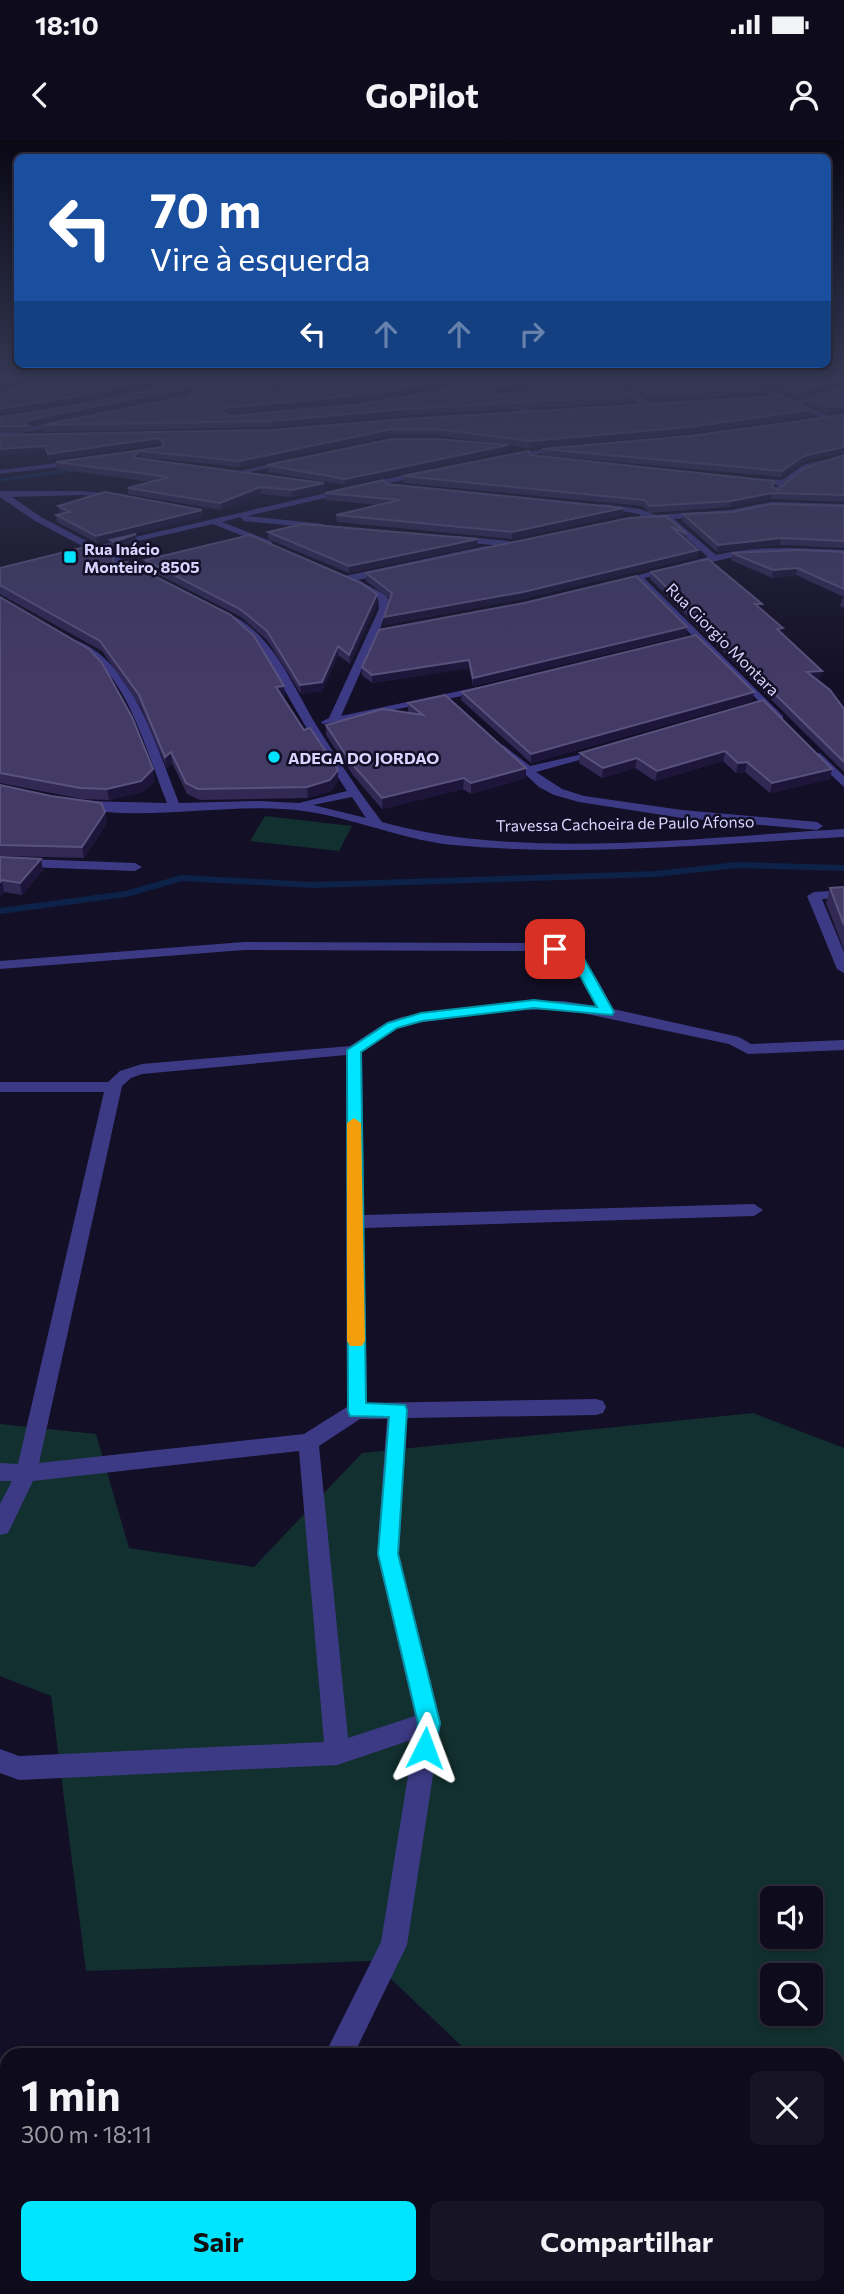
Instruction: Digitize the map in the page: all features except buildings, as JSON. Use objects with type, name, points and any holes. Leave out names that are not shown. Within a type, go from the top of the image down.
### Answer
[{"type":"street","points":[[230,516],[395,480]]},
{"type":"street","points":[[745,480],[783,483]]},
{"type":"street","points":[[771,505],[787,480]]},
{"type":"street","points":[[322,485],[350,489]]},
{"type":"street","points":[[372,485],[398,487]]},
{"type":"street","points":[[1,494],[94,493],[137,499]]},
{"type":"street","points":[[1,494],[38,519],[154,580]]},
{"type":"street","points":[[628,520],[730,513],[771,505],[844,507]]},
{"type":"street","points":[[586,506],[640,512],[654,517]]},
{"type":"street","points":[[58,557],[210,517],[230,516],[330,527]]},
{"type":"street","points":[[667,516],[714,558]]},
{"type":"street","points":[[210,517],[281,549]]},
{"type":"street","points":[[440,538],[509,544]]},
{"type":"street","points":[[349,579],[522,542]]},
{"type":"street","points":[[600,586],[714,558],[770,551],[844,554]]},
{"type":"street","points":[[333,721],[384,610],[385,601],[374,591],[338,574]]},
{"type":"street","name":"Rua Giorgio Montara","points":[[638,577],[792,731]]},
{"type":"street","points":[[212,610],[236,621],[261,643],[311,726],[379,827]]},
{"type":"street","points":[[372,633],[412,626]]},
{"type":"street","points":[[59,634],[96,654],[108,666],[139,722],[174,808]]},
{"type":"street","points":[[687,640],[699,637]]},
{"type":"street","points":[[311,726],[453,703],[499,685]]},
{"type":"street","points":[[751,706],[764,703]]},
{"type":"street","points":[[497,743],[543,784],[558,792],[619,806],[844,832]]},
{"type":"street","points":[[530,770],[609,748]]},
{"type":"street","points":[[810,749],[844,783]]},
{"type":"street","name":"Travessa Cachoeira de Paulo Afonso","points":[[284,805],[354,793]]},
{"type":"street","name":"Travessa Cachoeira de Paulo Afonso","points":[[68,804],[108,808],[284,805],[314,808],[379,827],[447,840],[493,844],[611,844],[844,832]]},
{"type":"street","points":[[0,863],[135,867]]},
{"type":"street","points":[[844,894],[814,896],[844,969]]},
{"type":"street","points":[[0,965],[244,946],[542,947],[568,952],[577,958],[607,1012]]},
{"type":"street","points":[[0,1526],[26,1474],[113,1087],[119,1078],[128,1072],[354,1050],[392,1026],[421,1017],[534,1004],[607,1012],[734,1040],[748,1049],[844,1045]]},
{"type":"street","points":[[354,1050],[357,1411]]},
{"type":"street","points":[[0,1087],[113,1087]]},
{"type":"street","points":[[355,1222],[754,1210]]},
{"type":"street","points":[[0,1472],[26,1474],[308,1443],[357,1411],[596,1407]]},
{"type":"street","points":[[342,2048],[394,1945],[429,1723],[388,1554],[398,1410]]},
{"type":"street","points":[[308,1443],[337,1753]]},
{"type":"street","points":[[0,1761],[19,1768],[337,1753],[429,1723]]},
{"type":"green space","points":[[265,816],[352,826],[339,851],[250,841]]},
{"type":"green space","points":[[753,1413],[844,1448],[844,2048],[464,2048],[372,1961],[86,1971],[51,1696],[0,1676],[0,1424],[96,1434],[129,1548],[254,1567],[362,1453]]},
{"type":"waterway","points":[[0,911],[126,894],[182,878],[313,885],[656,874],[737,865],[844,868]]},
{"type":"slow traffic","points":[[354,1123],[356,1341]]},
{"type":"place","name":"Rua Inácio Monteiro, 8505","points":[[70,557]]},
{"type":"place","name":"ADEGA DO JORDAO","points":[[274,757]]},
{"type":"route","points":[[425,1748],[429,1723],[388,1554],[398,1410],[357,1411],[354,1050],[392,1026],[421,1017],[534,1004],[563,1005],[607,1012],[577,958],[568,952],[555,949]]}]
